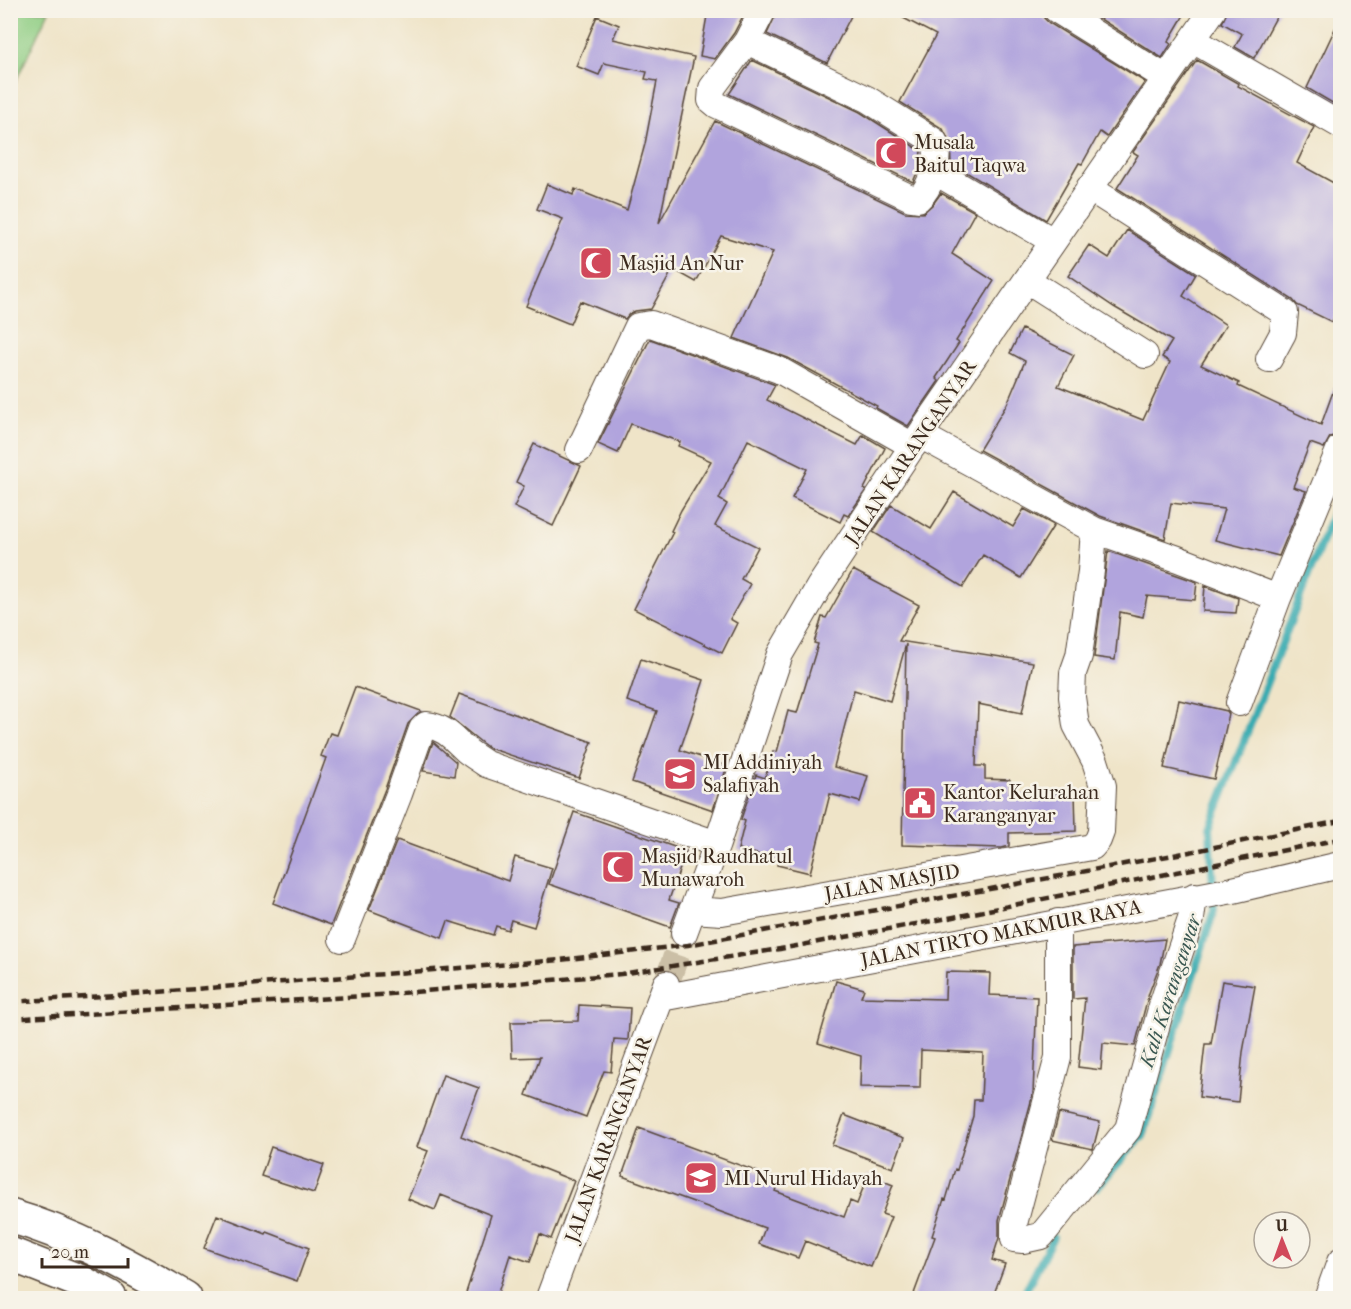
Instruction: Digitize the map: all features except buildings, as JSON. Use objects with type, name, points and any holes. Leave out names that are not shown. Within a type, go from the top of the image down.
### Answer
[{"type":"highway","points":[[10,1216],[36,1223],[119,1260],[186,1299]]},
{"type":"highway","points":[[10,1254],[79,1281],[110,1299]]},
{"type":"street","points":[[747,41],[867,99],[934,141],[938,149],[934,171],[922,195],[918,199],[911,198],[717,105],[711,100],[712,88],[747,41],[763,10]]},
{"type":"street","points":[[1057,10],[1166,78]]},
{"type":"street","name":"JALAN KARANGANYAR","points":[[688,922],[717,844],[780,654],[819,587],[917,440],[1213,10]]},
{"type":"street","points":[[1193,40],[1341,125]]},
{"type":"street","points":[[934,171],[1053,241]]},
{"type":"street","points":[[1089,188],[1285,313],[1283,333],[1269,359]]},
{"type":"street","points":[[1027,280],[1146,355]]},
{"type":"street","points":[[579,450],[638,326],[651,324],[779,370],[1094,530],[1178,559],[1278,598]]},
{"type":"street","points":[[1239,703],[1278,598],[1341,448]]},
{"type":"street","name":"JALAN MASJID","points":[[688,922],[722,912],[1092,847],[1101,832],[1103,786],[1095,761],[1076,725],[1072,697],[1073,673],[1079,656],[1091,571],[1094,530]]},
{"type":"street","points":[[342,939],[422,729],[426,725],[450,733],[468,752],[486,764],[717,844]]},
{"type":"street","name":"JALAN TIRTO MAKMUR RAYA","points":[[664,988],[1058,922],[1233,890],[1341,865]]},
{"type":"street","points":[[1058,922],[1058,1057],[1014,1224],[1014,1239],[1023,1240],[1041,1236],[1128,1129],[1163,1002],[1198,896]]},
{"type":"street","name":"JALAN KARANGANYAR","points":[[549,1299],[664,988]]},
{"type":"street","points":[[1327,1299],[1341,1262]]},
{"type":"green space","points":[[10,11],[49,11],[11,91]]},
{"type":"waterway","name":"Kali Karanganyar","points":[[1097,1187],[1143,1135],[1214,910],[1210,828],[1340,495]]},
{"type":"waterway","name":"Kali Karanganyar","points":[[1022,1298],[1053,1237]]},
{"type":"tunnel","points":[[668,979],[684,933]]},
{"type":"railway","points":[[10,1002],[560,960],[688,945],[1200,850],[1340,821]]},
{"type":"railway","points":[[10,1019],[379,995],[621,974],[780,949],[954,917],[1340,839]]},
{"type":"place","name":"Musala Baitul Taqwa","points":[[891,153]]},
{"type":"place","name":"Masjid An Nur","points":[[596,263]]},
{"type":"place","name":"MI Addiniyah Salafiyah","points":[[680,774]]},
{"type":"place","name":"Kantor Kelurahan Karanganyar","points":[[920,803]]},
{"type":"place","name":"Masjid Raudhatul Munawaroh","points":[[618,867]]},
{"type":"place","name":"MI Nurul Hidayah","points":[[701,1178]]}]
